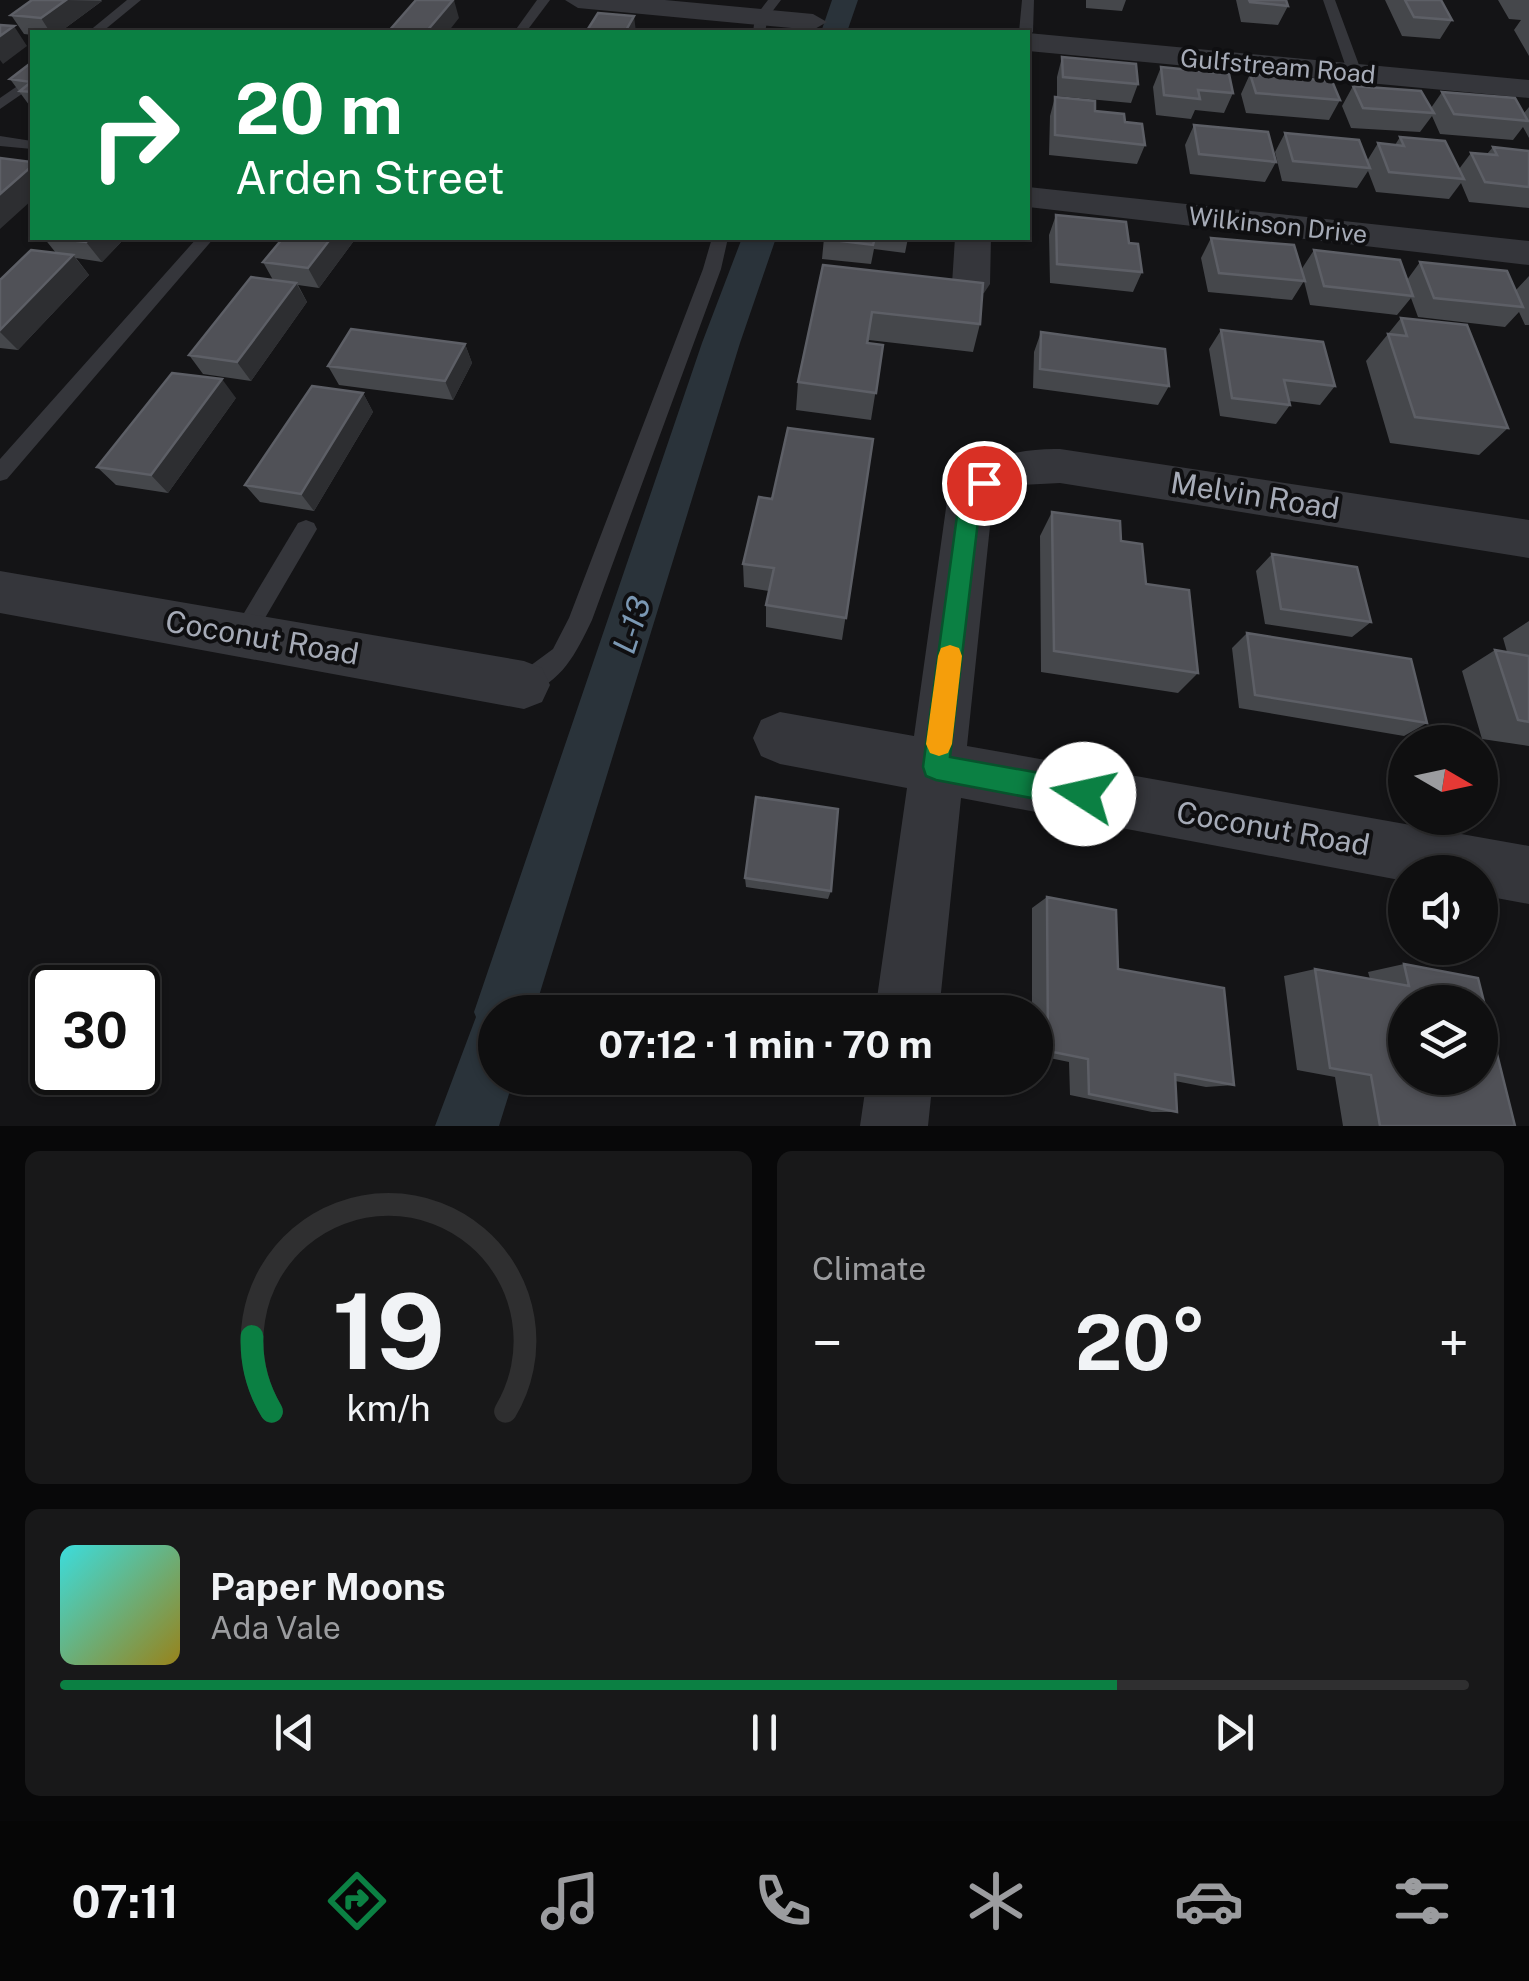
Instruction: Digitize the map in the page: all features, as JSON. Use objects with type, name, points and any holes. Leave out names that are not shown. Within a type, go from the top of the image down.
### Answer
[{"type":"street","points":[[578,0],[812,22]]},
{"type":"street","name":"Gulfstream Road","points":[[1030,42],[1529,89]]},
{"type":"street","name":"Wilkinson Drive","points":[[1030,197],[1529,254]]},
{"type":"street","points":[[971,284],[973,240]]},
{"type":"street","name":"Melvin Road","points":[[936,767],[970,501],[984,483],[1006,470],[1032,464],[1060,466],[1529,539]]},
{"type":"street","name":"Coconut Road","points":[[0,592],[524,685]]},
{"type":"street","name":"Coconut Road","points":[[780,738],[1529,876]]},
{"type":"street","points":[[909,995],[936,767]]},
{"type":"street","points":[[894,1126],[898,1095]]},
{"type":"lane","points":[[97,30],[135,0]]},
{"type":"lane","points":[[522,30],[544,0]]},
{"type":"lane","points":[[1026,30],[1028,0]]},
{"type":"lane","points":[[1330,0],[1355,73]]},
{"type":"lane","points":[[0,104],[30,82]]},
{"type":"lane","points":[[0,140],[30,145]]},
{"type":"lane","points":[[0,473],[204,240]]},
{"type":"lane","points":[[524,685],[562,657],[580,620],[692,325],[719,240]]},
{"type":"lane","points":[[243,635],[306,529]]},
{"type":"building","points":[[32,0],[66,0],[41,18],[11,15]]},
{"type":"building","points":[[416,0],[453,0],[428,30],[390,30]]},
{"type":"building","points":[[1286,0],[1288,6],[1250,2]]},
{"type":"building","points":[[1405,0],[1441,0],[1452,20],[1414,17]]},
{"type":"building","points":[[598,13],[634,16],[626,30],[587,30]]},
{"type":"building","points":[[0,25],[14,26],[0,36]]},
{"type":"building","points":[[1062,57],[1136,64],[1138,84],[1063,77]]},
{"type":"building","points":[[30,64],[30,82],[10,79]]},
{"type":"building","points":[[1161,67],[1229,74],[1233,93],[1198,90],[1200,99],[1164,95]]},
{"type":"building","points":[[1250,74],[1332,81],[1340,100],[1256,93]]},
{"type":"building","points":[[1353,86],[1421,91],[1434,113],[1363,108]]},
{"type":"building","points":[[1442,92],[1515,98],[1528,121],[1454,114]]},
{"type":"building","points":[[1055,97],[1095,101],[1095,111],[1124,114],[1125,122],[1142,124],[1145,145],[1055,135]]},
{"type":"building","points":[[1194,125],[1268,132],[1276,162],[1199,154]]},
{"type":"building","points":[[1285,133],[1359,140],[1370,168],[1293,161]]},
{"type":"building","points":[[1400,137],[1445,141],[1464,179],[1389,172],[1378,143],[1404,146]]},
{"type":"building","points":[[1493,147],[1529,151],[1529,187],[1485,182],[1471,153],[1497,155]]},
{"type":"building","points":[[0,158],[30,162],[30,168],[0,194]]},
{"type":"building","points":[[1056,215],[1126,222],[1129,243],[1138,244],[1142,272],[1057,264]]},
{"type":"building","points":[[1211,238],[1294,245],[1305,281],[1219,273]]},
{"type":"building","points":[[281,240],[329,240],[308,268],[263,262]]},
{"type":"building","points":[[832,240],[874,240],[873,245]]},
{"type":"building","points":[[31,250],[73,255],[0,330],[0,280]]},
{"type":"building","points":[[1314,250],[1400,260],[1413,296],[1324,286]]},
{"type":"building","points":[[1420,262],[1507,271],[1523,307],[1434,298]]},
{"type":"building","points":[[823,265],[983,283],[980,324],[872,312],[867,343],[883,345],[876,393],[798,382]]},
{"type":"building","points":[[251,277],[296,283],[237,362],[189,355]]},
{"type":"building","points":[[1401,318],[1467,325],[1508,428],[1415,417],[1388,334],[1407,336]]},
{"type":"building","points":[[351,329],[465,344],[445,381],[328,366]]},
{"type":"building","points":[[1221,330],[1323,342],[1335,386],[1284,380],[1290,405],[1232,398]]},
{"type":"building","points":[[1041,332],[1165,349],[1169,386],[1040,369]]},
{"type":"building","points":[[172,373],[222,379],[151,475],[97,467]]},
{"type":"building","points":[[312,386],[363,393],[301,494],[245,485]]},
{"type":"building","points":[[788,428],[873,439],[846,618],[766,605],[774,568],[743,564],[759,497],[772,499]]},
{"type":"building","points":[[1052,512],[1120,521],[1121,541],[1142,544],[1146,584],[1189,590],[1198,673],[1054,651]]},
{"type":"building","points":[[1272,554],[1357,567],[1371,622],[1281,609]]},
{"type":"building","points":[[1247,633],[1411,659],[1427,723],[1255,695]]},
{"type":"building","points":[[1495,650],[1529,656],[1529,722],[1518,720]]},
{"type":"building","points":[[756,797],[838,809],[831,891],[745,878]]},
{"type":"building","points":[[1047,897],[1116,910],[1118,969],[1224,988],[1234,1085],[1175,1074],[1177,1112],[1089,1094],[1088,1059],[1053,1052],[1053,995],[1048,995]]},
{"type":"building","points":[[1404,965],[1409,965],[1478,978],[1480,985],[1409,985]]},
{"type":"building","points":[[1315,969],[1403,985],[1388,985],[1388,1095],[1498,1095],[1498,1058],[1515,1126],[1380,1126],[1371,1075],[1330,1068]]},
{"type":"waterway","name":"L-13","points":[[835,30],[845,0]]},
{"type":"waterway","name":"L-13","points":[[510,995],[721,343],[758,240]]},
{"type":"waterway","name":"L-13","points":[[467,1126],[478,1092]]},
{"type":"slow traffic","points":[[939,744],[950,656]]},
{"type":"route","points":[[984,483],[970,501],[936,767],[1084,794]]}]
